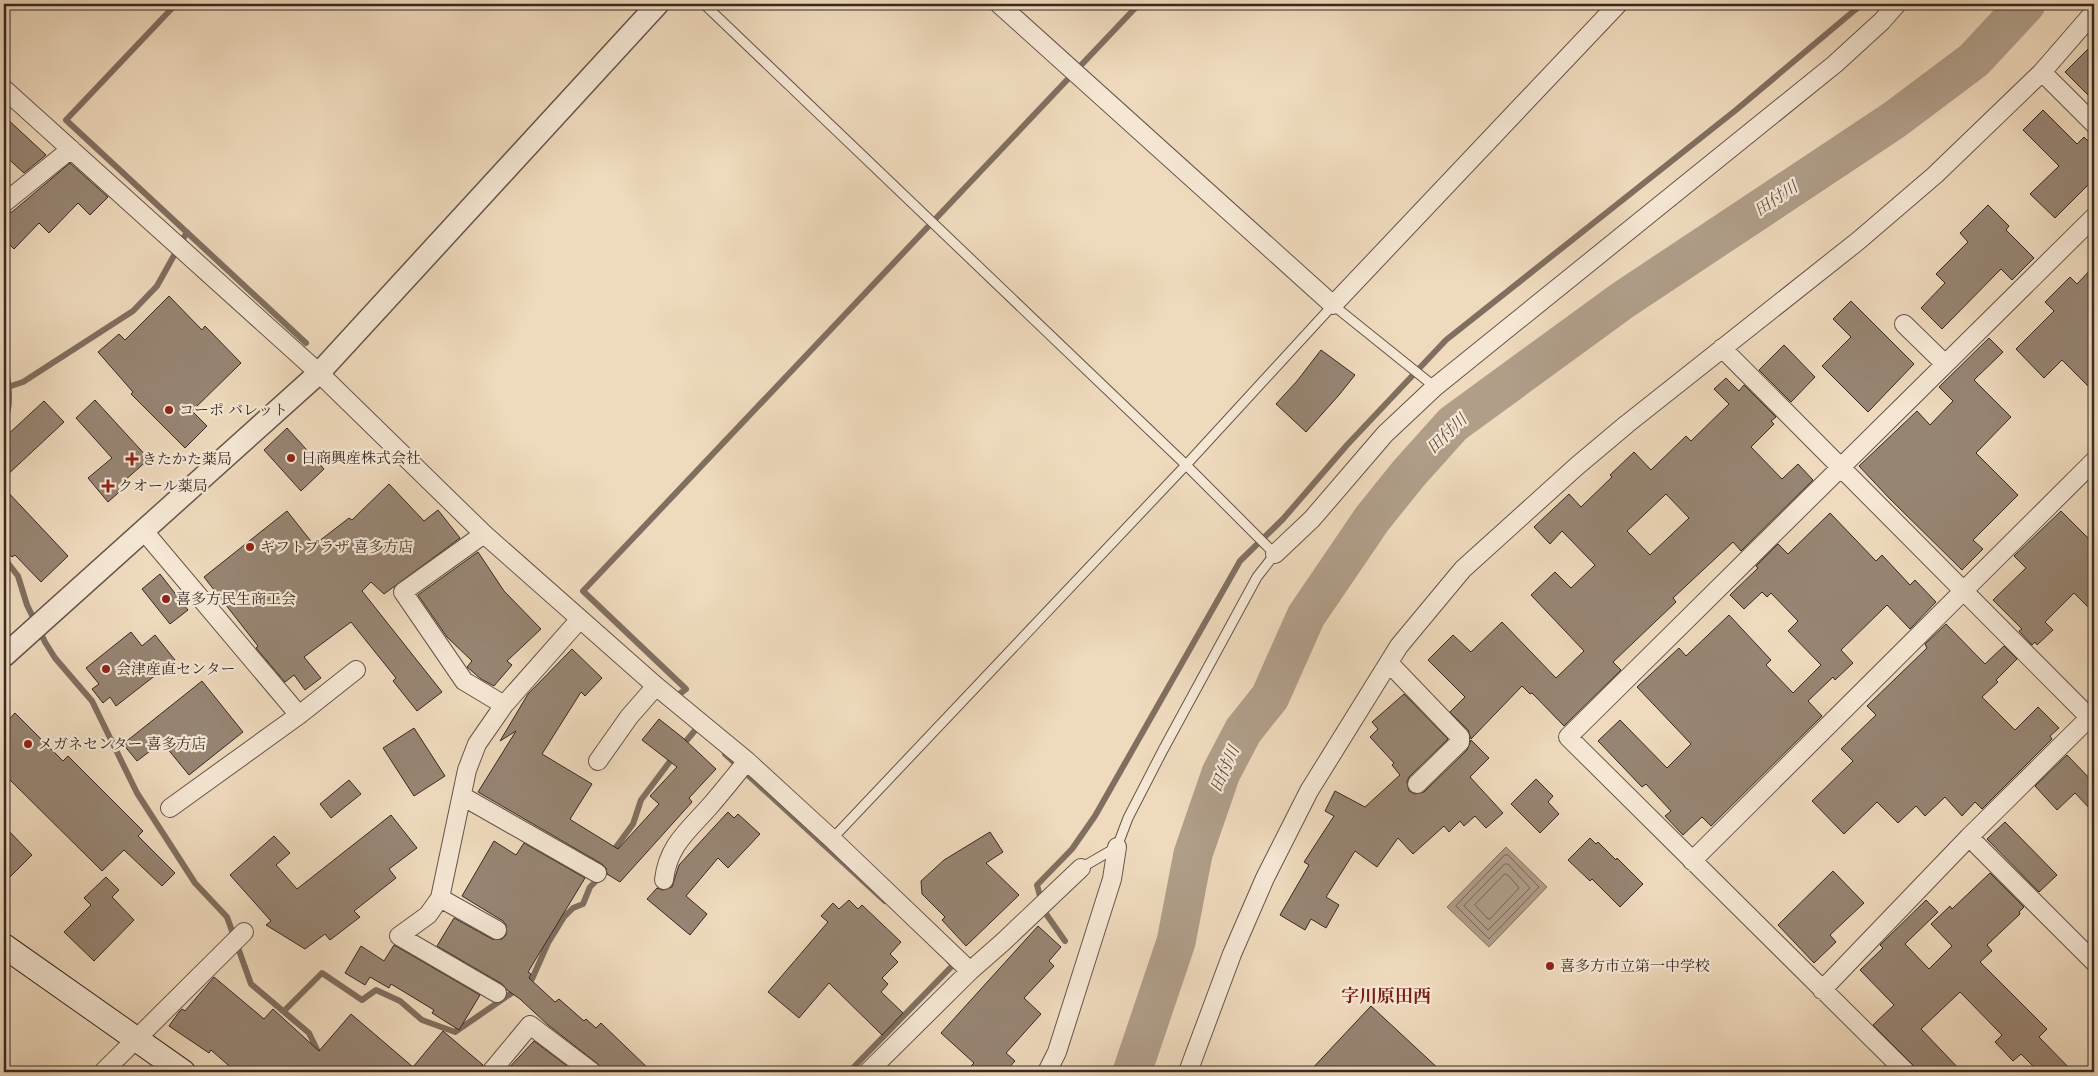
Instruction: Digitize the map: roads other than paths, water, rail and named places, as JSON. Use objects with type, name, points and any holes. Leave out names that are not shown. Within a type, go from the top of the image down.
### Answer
[{"type":"main road","points":[[4,946],[183,1072]]},
{"type":"street","points":[[4,656],[319,373],[658,4]]},
{"type":"street","points":[[999,4],[1333,305],[1618,4]]},
{"type":"street","points":[[1275,554],[1312,519],[1385,434],[1435,387],[1835,64],[1882,21],[1897,4]]},
{"type":"street","points":[[1188,1072],[1229,963],[1265,878],[1309,792],[1399,646],[1462,569],[1577,466],[1858,241],[1934,175],[2042,72],[2094,12]]},
{"type":"street","points":[[2042,72],[2094,124]]},
{"type":"street","points":[[4,89],[319,373],[484,534],[656,686],[747,761],[970,971]]},
{"type":"street","points":[[4,203],[71,149]]},
{"type":"street","points":[[1906,1072],[1568,737],[2094,217]]},
{"type":"street","points":[[1904,324],[1945,364]]},
{"type":"street","points":[[1722,348],[1842,466],[1963,591],[2093,718],[1969,836],[1822,990]]},
{"type":"street","points":[[1692,860],[2094,461]]},
{"type":"street","points":[[143,530],[299,715]]},
{"type":"street","points":[[484,534],[403,592],[464,681],[504,705]]},
{"type":"street","points":[[497,993],[399,936],[428,915],[440,898],[467,770],[477,744],[504,705],[580,619]]},
{"type":"street","points":[[1389,663],[1460,737],[1460,742],[1417,784]]},
{"type":"street","points":[[170,808],[299,715],[356,670]]},
{"type":"street","points":[[598,761],[629,717],[656,686]]},
{"type":"street","points":[[664,880],[671,853],[683,835],[711,805],[747,761]]},
{"type":"street","points":[[462,796],[597,873]]},
{"type":"street","points":[[1969,836],[2094,962]]},
{"type":"street","points":[[1047,1072],[1058,1052],[1112,879],[1117,846]]},
{"type":"street","points":[[868,1072],[970,971],[1004,942],[1081,868]]},
{"type":"street","points":[[440,898],[497,930]]},
{"type":"street","points":[[103,1072],[244,932]]},
{"type":"street","points":[[491,1072],[530,1025],[592,1072]]},
{"type":"lane","points":[[704,4],[1186,465],[1275,554],[1257,577],[1163,750],[1128,818],[1117,846],[1081,868]]},
{"type":"lane","points":[[832,839],[1186,465],[1333,305],[1435,387]]},
{"type":"water","points":[[1506,847],[1547,887],[1489,947],[1447,907]]},
{"type":"waterway","points":[[176,4],[66,120],[306,343]]},
{"type":"waterway","points":[[673,699],[686,689],[583,591],[1139,4]]},
{"type":"waterway","points":[[1065,941],[1044,911],[1037,885],[1072,849],[1095,816],[1240,561],[1283,519],[1347,445],[1446,340],[1736,110],[1862,4]]},
{"type":"waterway","name":"田付川","points":[[1132,1072],[1176,942],[1193,854],[1221,773],[1243,731],[1270,697],[1306,616],[1372,519],[1409,473],[1453,424],[1623,300],[1894,120],[1974,60],[2026,4]]},
{"type":"waterway","points":[[8,387],[23,382],[133,311],[157,286],[187,232]]},
{"type":"waterway","points":[[4,364],[9,400],[7,414],[4,419]]},
{"type":"waterway","points":[[4,558],[18,576],[27,605],[45,642],[55,658],[92,701],[137,793],[195,883],[227,917],[251,984],[309,1033],[320,1056]]},
{"type":"waterway","points":[[682,746],[697,728]]},
{"type":"waterway","points":[[725,754],[885,901]]},
{"type":"waterway","points":[[611,854],[633,824],[641,800],[674,756]]},
{"type":"waterway","points":[[284,1011],[322,973],[362,1000],[376,990],[400,1001],[422,1020],[455,1032],[532,979],[548,943],[564,917],[573,908],[583,904],[590,887],[606,871],[608,863]]},
{"type":"waterway","points":[[849,1072],[953,965],[949,961]]},
{"type":"place","name":"コーポ バレット","points":[[169,410]]},
{"type":"place","name":"日商興産株式会社","points":[[291,458]]},
{"type":"place","name":"きたかた薬局","points":[[132,459]]},
{"type":"place","name":"クオール薬局","points":[[108,486]]},
{"type":"place","name":"ギフトプラザ 喜多方店","points":[[250,547]]},
{"type":"place","name":"喜多方民生商工会","points":[[166,599]]},
{"type":"place","name":"会津産直センター","points":[[106,669]]},
{"type":"place","name":"メガネセンター 喜多方店","points":[[28,744]]},
{"type":"place","name":"喜多方市立第一中学校","points":[[1550,966]]},
{"type":"district","name":"字川原田西","points":[[1386,996]]}]
